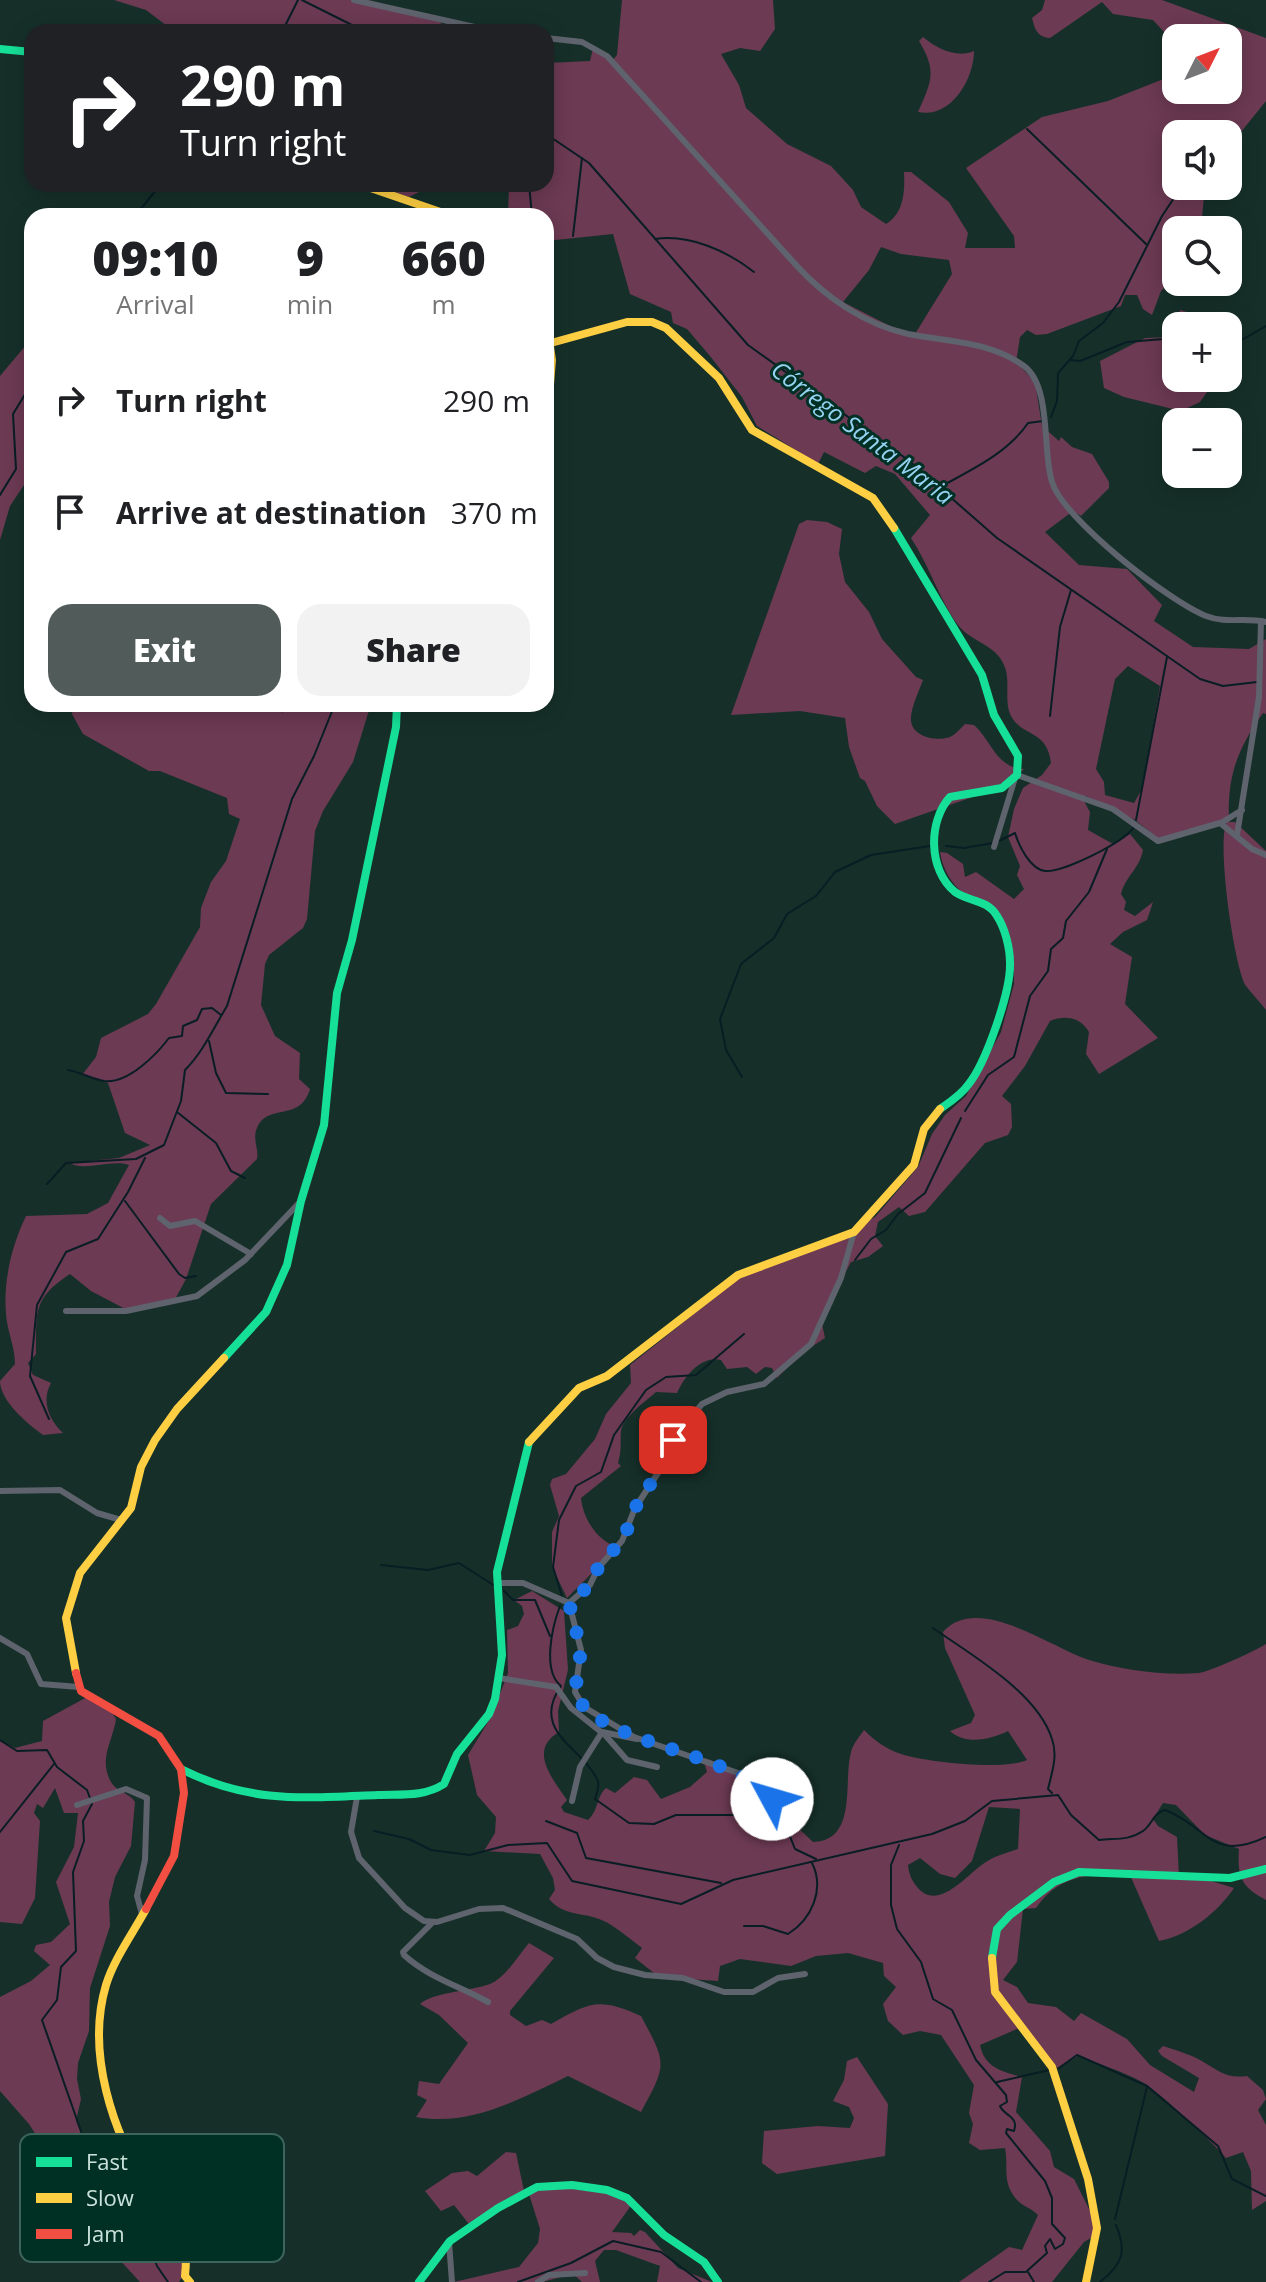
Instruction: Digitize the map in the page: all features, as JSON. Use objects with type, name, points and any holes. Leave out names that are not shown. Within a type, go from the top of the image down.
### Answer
[{"type":"street","points":[[354,0],[461,24]]},
{"type":"street","points":[[554,39],[582,42],[614,63],[801,271],[829,297],[899,331],[981,346],[1028,370],[1038,387],[1053,485],[1079,521],[1190,608],[1224,621],[1264,622],[1259,684],[1237,835]]},
{"type":"street","points":[[0,49],[24,51]]},
{"type":"street","points":[[382,192],[429,208]]},
{"type":"street","points":[[554,342],[627,322],[645,321],[666,328],[687,344],[719,378],[752,430],[873,498],[915,558],[982,675],[994,715],[1018,756],[1016,776],[994,847]]},
{"type":"street","points":[[122,2134],[112,2113],[104,2083],[99,2015],[102,1994],[174,1856],[184,1793],[181,1769],[159,1736],[89,1699],[79,1687],[67,1636],[67,1612],[80,1573],[133,1503],[144,1460],[161,1430],[269,1308],[289,1260],[301,1201],[324,1125],[337,993],[353,934],[397,712]]},
{"type":"street","points":[[1016,776],[1113,809],[1159,842],[1220,823],[1242,810]]},
{"type":"street","points":[[569,1603],[590,1585],[598,1568],[622,1541],[635,1508],[662,1466],[673,1440],[702,1404],[727,1392],[764,1384],[811,1344],[841,1278],[854,1232],[914,1164],[927,1124],[969,1084],[983,1058],[1009,979],[1010,961],[993,910],[957,894],[945,880],[937,857],[936,821],[941,805],[950,797],[1002,788],[1016,776]]},
{"type":"street","points":[[1220,823],[1252,849],[1266,855]]},
{"type":"street","points":[[66,1311],[126,1311],[195,1297],[251,1254],[301,1201]]},
{"type":"street","points":[[160,1218],[170,1226],[195,1221],[251,1254]]},
{"type":"street","points":[[181,1769],[215,1788],[309,1802],[422,1793],[442,1786],[461,1749],[489,1714],[499,1678],[502,1648],[498,1564],[528,1444],[579,1388],[607,1376],[738,1275],[854,1232]]},
{"type":"street","points":[[0,1491],[60,1490],[97,1513],[121,1520]]},
{"type":"street","points":[[497,1583],[523,1583],[569,1603]]},
{"type":"street","points":[[569,1603],[581,1650],[574,1687],[578,1701],[640,1739]]},
{"type":"street","points":[[0,1638],[30,1657],[35,1678],[41,1684],[79,1687]]},
{"type":"street","points":[[499,1678],[556,1687],[571,1708],[602,1732],[627,1760],[657,1767]]},
{"type":"street","points":[[602,1732],[640,1739],[741,1774],[772,1799]]},
{"type":"street","points":[[572,1801],[580,1767],[602,1732]]},
{"type":"street","points":[[77,1805],[126,1789],[147,1798],[145,1864],[137,1896],[142,1914]]},
{"type":"street","points":[[357,1797],[351,1832],[359,1858],[407,1911],[432,1923]]},
{"type":"street","points":[[1086,2282],[1097,2228],[1088,2179],[1056,2075],[995,1992],[992,1943],[997,1929],[1054,1882],[1079,1872],[1230,1878],[1266,1869]]},
{"type":"street","points":[[488,2002],[450,1981],[428,1974],[403,1952],[432,1923],[479,1909],[503,1908],[577,1939],[597,1958],[614,1967],[645,1975],[683,1978],[724,1992],[753,1992],[778,1978],[805,1974]]},
{"type":"street","points":[[419,2282],[449,2242],[521,2193],[547,2185],[585,2186],[627,2198],[664,2235],[704,2262],[718,2282]]},
{"type":"street","points":[[449,2242],[452,2282]]},
{"type":"street","points":[[538,2282],[549,2275],[585,2273]]},
{"type":"shaded area","points":[[114,0],[368,0],[438,20],[442,24],[164,24],[146,10]]},
{"type":"shaded area","points":[[622,0],[773,0],[775,29],[760,51],[740,48],[721,54],[739,85],[746,108],[787,144],[831,166],[853,190],[861,207],[886,224],[900,208],[904,172],[911,172],[949,202],[968,233],[965,248],[1015,248],[1014,236],[966,168],[1042,117],[1108,101],[1162,80],[1162,104],[1242,104],[1242,29],[1266,38],[1266,101],[1242,131],[1242,120],[1162,120],[1162,200],[1204,200],[1202,216],[1162,216],[1162,290],[1152,315],[1143,309],[1137,295],[1125,295],[1121,306],[1047,334],[1036,335],[1027,330],[1020,337],[1016,362],[1035,382],[1042,426],[1059,441],[1061,437],[1072,447],[1092,454],[1109,482],[1109,488],[1081,516],[1073,511],[1045,532],[1079,565],[1127,569],[1162,605],[1154,621],[1193,647],[1249,649],[1266,639],[1266,714],[1263,713],[1240,752],[1232,777],[1229,822],[1235,822],[1266,851],[1266,1010],[1246,986],[1236,955],[1225,877],[1224,833],[1227,822],[1163,842],[1135,820],[1086,796],[1084,801],[1090,812],[1088,830],[1113,844],[1130,834],[1143,850],[1121,894],[1126,902],[1124,910],[1135,916],[1153,902],[1147,920],[1123,932],[1110,944],[1132,957],[1125,1004],[1158,1038],[1099,1074],[1086,1054],[1089,1032],[1085,1027],[1072,1019],[1050,1021],[1025,1066],[1002,1096],[1011,1104],[1012,1127],[1008,1135],[985,1143],[925,1212],[909,1216],[899,1207],[878,1222],[875,1236],[883,1246],[868,1257],[851,1262],[821,1319],[825,1338],[802,1353],[777,1378],[772,1368],[765,1367],[756,1374],[747,1367],[727,1369],[721,1360],[707,1361],[689,1374],[677,1393],[656,1392],[636,1410],[621,1431],[618,1463],[621,1466],[581,1498],[585,1514],[598,1535],[618,1547],[567,1598],[552,1567],[552,1532],[559,1516],[550,1485],[552,1479],[566,1474],[595,1439],[606,1414],[631,1383],[630,1365],[744,1274],[813,1249],[875,1217],[918,1167],[932,1134],[945,1115],[966,1096],[1001,1032],[1014,984],[1014,961],[1002,918],[955,885],[943,865],[940,852],[963,864],[965,877],[976,872],[1014,899],[1024,889],[1017,875],[1020,866],[1008,837],[1014,809],[1023,788],[1042,775],[1051,763],[1049,752],[1039,738],[1020,727],[1010,714],[1006,671],[1000,658],[963,630],[946,605],[911,538],[930,515],[895,474],[876,466],[865,473],[824,452],[818,464],[757,426],[742,397],[687,329],[673,323],[671,312],[630,294],[613,234],[554,240],[554,208],[508,208],[509,192],[554,192],[554,63],[590,61],[593,48],[612,61],[617,55]],"holes":[[[881,247],[901,254],[949,260],[952,274],[915,334],[890,326],[843,302],[869,270]],[[1128,666],[1160,686],[1142,789],[1134,803],[1105,795],[1104,782],[1096,769],[1115,679]]]},
{"type":"shaded area","points":[[1045,0],[1162,0],[1228,24],[1162,24],[1162,30],[1153,20],[1113,14],[1102,2],[1050,38],[1037,32],[1032,18],[1042,10]]},
{"type":"shaded area","points":[[923,37],[947,51],[961,54],[974,51],[970,73],[958,95],[941,109],[930,113],[918,112],[930,76],[928,60],[919,41]]},
{"type":"shaded area","points":[[394,192],[419,192],[409,197]]},
{"type":"shaded area","points":[[1162,337],[1162,392],[1207,392],[1200,402],[1187,408],[1169,408],[1124,397],[1104,388],[1100,361],[1145,338]]},
{"type":"shaded area","points":[[24,348],[24,485],[10,506],[0,540],[0,376]]},
{"type":"shaded area","points":[[807,520],[827,522],[842,529],[839,554],[845,582],[869,612],[882,639],[916,677],[923,680],[911,717],[914,729],[931,738],[945,738],[954,735],[965,724],[974,725],[1001,759],[1024,769],[1007,785],[895,824],[877,806],[865,781],[860,778],[849,747],[845,718],[800,711],[731,715],[799,524]]},
{"type":"shaded area","points":[[369,712],[353,762],[323,811],[315,831],[307,919],[303,928],[269,955],[265,964],[261,1005],[275,1036],[300,1053],[299,1079],[310,1089],[299,1106],[262,1120],[255,1136],[257,1159],[211,1204],[186,1279],[174,1301],[131,1312],[91,1291],[70,1274],[49,1291],[37,1317],[36,1354],[28,1363],[33,1375],[51,1383],[47,1397],[48,1410],[63,1433],[43,1435],[10,1404],[1,1389],[0,1381],[15,1364],[5,1302],[7,1276],[17,1239],[26,1216],[87,1214],[108,1203],[129,1165],[82,1166],[70,1163],[119,1158],[150,1145],[125,1133],[108,1083],[82,1075],[96,1057],[101,1038],[148,1014],[156,1004],[200,927],[201,908],[211,882],[226,861],[240,819],[229,814],[227,798],[160,771],[149,771],[83,734],[72,714]]},
{"type":"shaded area","points":[[532,1591],[564,1611],[568,1670],[558,1711],[559,1732],[545,1747],[544,1756],[550,1774],[567,1800],[561,1807],[564,1812],[588,1820],[606,1788],[615,1793],[634,1777],[647,1780],[661,1799],[690,1787],[707,1772],[703,1758],[746,1779],[813,1842],[827,1839],[837,1832],[843,1821],[851,1752],[864,1730],[890,1750],[928,1760],[1001,1765],[1027,1760],[1008,1731],[971,1740],[950,1731],[971,1723],[975,1715],[945,1648],[943,1632],[958,1621],[975,1618],[994,1620],[1089,1660],[1157,1673],[1204,1672],[1266,1644],[1266,1900],[1242,1880],[1239,1849],[1205,1835],[1176,1805],[1163,1803],[1153,1819],[1158,1826],[1177,1837],[1179,1877],[1198,1877],[1234,1888],[1220,1906],[1181,1934],[1159,1941],[1130,1875],[1077,1878],[1055,1888],[1036,1908],[1023,1909],[1017,1962],[1003,1980],[1017,1987],[1028,2003],[1056,2007],[1074,2021],[1081,2013],[1127,2039],[1150,2065],[1194,2092],[1199,2078],[1162,2056],[1158,2051],[1163,2046],[1196,2058],[1227,2075],[1247,2076],[1263,2090],[1266,2099],[1258,2110],[1266,2125],[1266,2201],[1252,2210],[1251,2171],[1243,2152],[1226,2158],[1160,2095],[1127,2074],[1078,2056],[1057,2068],[1024,2026],[980,2045],[982,2053],[995,2067],[1022,2077],[1016,2112],[1050,2151],[1054,2167],[1074,2179],[1096,2223],[1091,2238],[1084,2242],[1052,2282],[959,2282],[1009,2247],[1022,2250],[1038,2215],[1019,2202],[1009,2187],[1005,2148],[980,2150],[969,2143],[973,2124],[969,2113],[974,2085],[941,2035],[920,2031],[903,2035],[888,2021],[883,2004],[896,1987],[884,1976],[883,1963],[848,1953],[816,1956],[791,1966],[740,1959],[720,1966],[718,1981],[659,1977],[635,1958],[642,1948],[616,1928],[598,1919],[562,1909],[549,1899],[555,1890],[553,1878],[540,1854],[484,1851],[495,1833],[496,1817],[477,1795],[468,1755],[491,1717],[508,1673],[507,1630],[518,1626],[524,1614],[522,1606],[514,1600]],"holes":[[[989,1807],[1020,1809],[1018,1849],[987,1861],[943,1894],[926,1894],[914,1883],[908,1865],[920,1858],[940,1874],[955,1878],[972,1861]]]},
{"type":"shaded area","points":[[87,1697],[111,1711],[116,1719],[106,1758],[107,1774],[114,1786],[135,1802],[131,1846],[115,1877],[109,1902],[110,1926],[90,1988],[89,2031],[78,2063],[77,2079],[81,2099],[76,2121],[82,2134],[35,2134],[0,2091],[0,1997],[31,1981],[50,1965],[34,1951],[36,1945],[51,1942],[70,1924],[56,1882],[74,1847],[78,1813],[64,1813],[55,1788],[43,1808],[37,1804],[34,1813],[40,1821],[35,1898],[22,1924],[0,1922],[0,1741],[15,1748],[42,1741],[43,1721]]},
{"type":"shaded area","points":[[529,1943],[554,1958],[510,2011],[510,2015],[526,2026],[542,2020],[551,2024],[586,2007],[604,2004],[641,2016],[656,2044],[660,2064],[656,2084],[641,2112],[568,2076],[494,2109],[456,2118],[416,2117],[427,2100],[417,2095],[419,2081],[439,2084],[468,2043],[439,2015],[420,2004],[434,1997],[490,1984],[506,1972]]},
{"type":"shaded area","points":[[857,2057],[888,2104],[885,2156],[777,2174],[762,2163],[764,2131],[818,2126],[850,2128],[854,2118],[849,2107],[833,2101],[844,2080],[847,2061]]},
{"type":"shaded area","points":[[506,2152],[516,2153],[524,2191],[472,2228],[454,2205],[441,2211],[425,2191],[452,2173],[468,2171],[477,2176]]},
{"type":"shaded area","points":[[548,2186],[630,2196],[635,2200],[612,2232],[631,2233],[634,2236],[640,2230],[645,2232],[678,2268],[712,2282],[657,2282],[660,2266],[616,2250],[604,2250],[595,2261],[600,2282],[582,2282],[573,2274],[542,2282],[454,2282],[519,2267],[538,2243],[540,2229],[529,2194]]},
{"type":"shaded area","points":[[122,2262],[189,2262],[179,2282],[140,2282]]},
{"type":"waterway","points":[[286,24],[298,0]]},
{"type":"waterway","name":"Córrego Santa Maria","points":[[302,0],[350,24]]},
{"type":"waterway","points":[[1027,129],[1146,244]]},
{"type":"waterway","name":"Córrego Santa Maria","points":[[554,139],[589,163],[748,345],[908,460],[997,538],[1200,679],[1223,686],[1257,682]]},
{"type":"waterway","points":[[573,236],[582,158]]},
{"type":"waterway","points":[[142,208],[154,192]]},
{"type":"waterway","points":[[530,192],[531,208]]},
{"type":"waterway","points":[[1051,417],[1057,401],[1058,373],[1073,356],[1079,341],[1103,323],[1119,302],[1173,200]]},
{"type":"waterway","points":[[655,239],[681,239],[708,246],[754,272]]},
{"type":"waterway","points":[[1242,340],[1266,326]]},
{"type":"waterway","points":[[1070,360],[1080,361],[1127,342],[1162,339]]},
{"type":"waterway","points":[[0,495],[16,469],[13,414],[24,396]]},
{"type":"waterway","points":[[940,487],[1000,452],[1028,423],[1043,421]]},
{"type":"waterway","points":[[1050,716],[1060,627],[1071,590]]},
{"type":"waterway","points":[[1136,820],[1167,657]]},
{"type":"waterway","points":[[47,1184],[66,1163],[136,1159],[164,1145],[181,1101],[185,1070],[203,1048],[227,1006],[292,799],[332,712]]},
{"type":"waterway","points":[[999,841],[1015,833],[1030,862],[1045,871],[1078,862],[1119,840],[1134,827]]},
{"type":"waterway","points":[[946,846],[964,848],[993,843]]},
{"type":"waterway","points":[[742,1077],[726,1050],[720,1019],[741,964],[774,938],[787,914],[816,896],[835,872],[871,855],[930,846]]},
{"type":"waterway","points":[[965,1111],[988,1075],[1014,1057],[1030,996],[1048,971],[1051,949],[1063,938],[1066,921],[1089,892],[1107,849]]},
{"type":"waterway","points":[[68,1070],[104,1081],[122,1078],[149,1060],[169,1038],[182,1036],[183,1026],[197,1020],[202,1009],[212,1008],[221,1015]]},
{"type":"waterway","points":[[209,1041],[216,1073],[226,1093],[268,1094]]},
{"type":"waterway","points":[[177,1112],[216,1143],[231,1171],[245,1178]]},
{"type":"waterway","points":[[855,1260],[871,1239],[886,1230],[898,1214],[925,1193],[961,1118]]},
{"type":"waterway","points":[[49,1419],[30,1376],[37,1305],[66,1252],[98,1239],[145,1158]]},
{"type":"waterway","points":[[125,1201],[179,1274],[185,1278],[196,1276]]},
{"type":"waterway","points":[[562,1596],[553,1567],[559,1520],[576,1486],[601,1472],[614,1435],[646,1390],[666,1377],[696,1375],[744,1334]]},
{"type":"waterway","points":[[381,1565],[428,1570],[459,1563],[495,1586]]},
{"type":"waterway","points":[[504,1591],[513,1600],[535,1600],[550,1636]]},
{"type":"waterway","points":[[560,1606],[554,1625],[550,1660],[555,1679],[561,1686],[553,1702],[551,1716],[562,1738],[598,1781],[595,1799],[629,1823],[654,1824],[676,1815],[760,1815],[767,1811],[783,1819],[795,1849],[816,1859]]},
{"type":"waterway","points":[[933,1628],[1018,1690],[1044,1722],[1054,1752],[1048,1789],[1052,1793]]},
{"type":"waterway","points":[[0,1740],[17,1751],[47,1750],[57,1767],[87,1790],[90,1798]]},
{"type":"waterway","points":[[0,1832],[54,1764]]},
{"type":"waterway","points":[[374,1831],[409,1839],[431,1850],[470,1855],[508,1845],[547,1843],[572,1881],[681,1904],[733,1880],[932,1834],[965,1821],[992,1801],[1058,1795],[1071,1815],[1099,1840],[1137,1834],[1165,1810],[1221,1844],[1248,1844],[1266,1837]]},
{"type":"waterway","points":[[82,2134],[42,2020],[57,2000],[61,1967],[76,1951],[73,1872],[84,1841],[83,1821],[92,1804]]},
{"type":"waterway","points":[[546,1821],[577,1833],[586,1858],[721,1883]]},
{"type":"waterway","name":"Córrego Santa Maria","points":[[899,1845],[891,1865],[891,1905],[897,1929],[921,1962],[933,1999],[952,2010],[976,2060],[1006,2095],[1007,2102],[1000,2106],[1015,2122],[1014,2131],[1007,2129],[1006,2133],[1045,2181],[1052,2198],[1052,2224],[1065,2238],[1063,2244],[1055,2249],[1050,2239],[1045,2246],[1047,2253],[1027,2271]]},
{"type":"waterway","points":[[744,1926],[763,1926],[788,1934],[796,1928],[814,1903],[817,1883],[812,1863]]},
{"type":"waterway","points":[[1059,2068],[1077,2055],[1147,2086],[1218,2146],[1232,2179],[1266,2196]]},
{"type":"waterway","points":[[997,2082],[1049,2070]]},
{"type":"waterway","points":[[1115,2219],[1147,2087]]},
{"type":"waterway","points":[[1100,2282],[1114,2269],[1121,2256],[1116,2225]]},
{"type":"waterway","points":[[518,2282],[571,2263],[613,2241],[661,2252],[701,2282]]},
{"type":"waterway","points":[[156,2262],[168,2282]]},
{"type":"waterway","points":[[989,2282],[1005,2272],[1026,2272]]},
{"type":"waterway","name":"Córrego Santa Maria","points":[[1028,2272],[1034,2282]]},
{"type":"traffic: fast","points":[[0,49],[24,51]]},
{"type":"traffic: fast","points":[[894,528],[982,675],[994,715],[1018,756],[1017,775],[1002,788],[950,797],[943,807],[935,832],[936,859],[946,883],[955,892],[993,910],[1005,932],[1010,963],[1002,1008],[982,1061],[965,1089],[940,1109]]},
{"type":"traffic: fast","points":[[224,1358],[266,1312],[287,1265],[301,1201],[324,1125],[337,993],[352,940],[397,712]]},
{"type":"traffic: fast","points":[[181,1769],[230,1788],[278,1796],[412,1794],[444,1784],[457,1754],[489,1714],[495,1699],[502,1655],[497,1572],[529,1442]]},
{"type":"traffic: fast","points":[[992,1958],[997,1929],[1010,1915],[1054,1882],[1079,1872],[1230,1878],[1266,1869]]},
{"type":"traffic: fast","points":[[419,2282],[450,2241],[498,2208],[537,2187],[572,2185],[607,2190],[627,2198],[664,2235],[704,2262],[718,2282]]},
{"type":"traffic: slow","points":[[382,192],[429,208]]},
{"type":"traffic: slow","points":[[554,342],[627,322],[652,322],[666,328],[719,378],[752,430],[873,498],[894,528]]},
{"type":"traffic: slow","points":[[529,1442],[579,1388],[607,1376],[738,1275],[854,1232],[914,1165],[924,1129],[940,1109]]},
{"type":"traffic: slow","points":[[76,1673],[66,1618],[80,1573],[131,1508],[141,1467],[155,1440],[177,1409],[224,1358]]},
{"type":"traffic: slow","points":[[120,2134],[101,2064],[101,2011],[109,1975],[146,1909]]},
{"type":"traffic: slow","points":[[992,1958],[995,1992],[1052,2067],[1088,2179],[1097,2228],[1086,2282]]},
{"type":"traffic: slow","points":[[186,2262],[185,2276],[190,2282]]},
{"type":"traffic: jam","points":[[76,1673],[81,1691],[159,1736],[181,1769],[184,1793],[174,1856],[146,1909]]},
{"type":"route","points":[[673,1440],[662,1466],[635,1508],[624,1538],[598,1568],[590,1585],[569,1603],[581,1650],[575,1692],[578,1701],[588,1711],[626,1733],[741,1774],[754,1781],[772,1799]]}]
